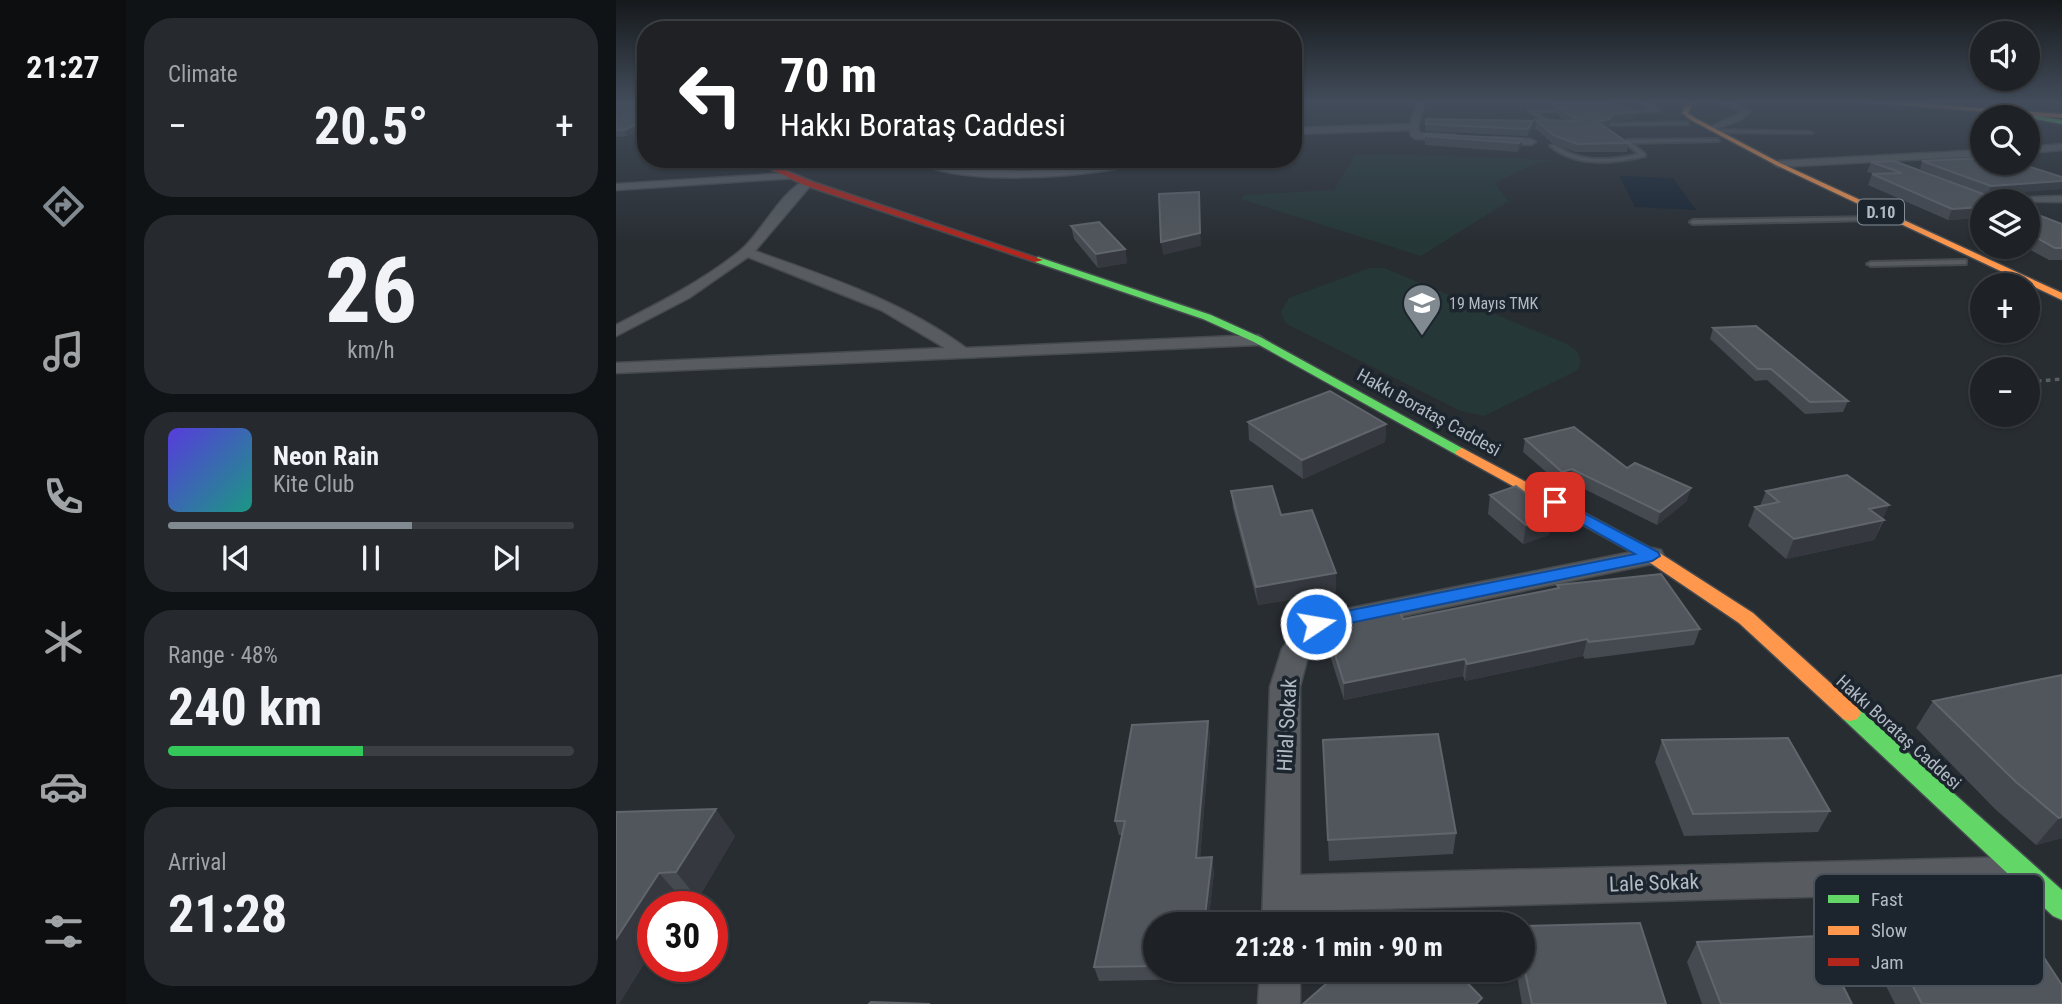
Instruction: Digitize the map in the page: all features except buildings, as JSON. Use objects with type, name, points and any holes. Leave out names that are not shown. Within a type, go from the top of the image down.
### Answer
[{"type":"main road","name":"D.10","points":[[1743,149],[1874,219],[1985,273]]},
{"type":"main road","name":"D.10","points":[[1747,149],[2062,297]]},
{"type":"main road","name":"Hakkı Borataş Caddesi","points":[[772,168],[807,183],[1207,317],[1258,340],[1652,556],[1746,618],[2025,873]]},
{"type":"main road","points":[[2040,300],[2062,311]]},
{"type":"main road","name":"Hakkı Borataş Caddesi","points":[[2044,890],[2062,907]]},
{"type":"street","points":[[1778,163],[1970,154]]},
{"type":"street","points":[[1881,160],[1905,169]]},
{"type":"street","points":[[946,168],[1012,173],[1095,168]]},
{"type":"street","points":[[616,187],[791,176]]},
{"type":"street","points":[[616,331],[667,305],[746,252],[768,230],[797,191],[807,183]]},
{"type":"street","points":[[2040,200],[2062,200]]},
{"type":"street","points":[[746,252],[846,290],[926,327],[938,333],[962,353]]},
{"type":"street","points":[[616,369],[1258,340]]},
{"type":"street","name":"Hilal Sokak","points":[[1282,909],[1285,687],[1296,649],[1316,624],[1652,556]]},
{"type":"street","name":"Lale Sokak","points":[[2004,874],[2025,873]]},
{"type":"street","name":"Lale Sokak","points":[[1282,909],[1814,883]]},
{"type":"street","points":[[1279,1004],[1280,982]]},
{"type":"lane","points":[[1556,149],[1562,155],[1572,158],[1614,160],[1643,155],[1635,149]]},
{"type":"lane","points":[[1693,222],[1874,219]]},
{"type":"lane","points":[[1871,264],[1962,262]]},
{"type":"path","points":[[2040,382],[2062,379]]},
{"type":"shaded area","points":[[1355,155],[1554,160],[1533,165],[1494,183],[1509,201],[1421,256],[1241,199],[1245,195],[1334,190]]},
{"type":"shaded area","points":[[1370,268],[1384,268],[1567,344],[1578,352],[1581,361],[1578,370],[1484,416],[1461,411],[1285,323],[1281,312],[1289,298]]},
{"type":"water","points":[[1619,176],[1673,178],[1696,210],[1635,207]]},
{"type":"traffic: fast","points":[[1038,260],[1207,317],[1258,340],[1462,452]]},
{"type":"traffic: fast","points":[[1850,713],[2026,874]]},
{"type":"traffic: fast","points":[[2044,891],[2062,907]]},
{"type":"traffic: slow","points":[[1749,149],[2062,297]]},
{"type":"traffic: slow","points":[[1462,452],[1652,556],[1746,618],[1850,713]]},
{"type":"traffic: jam","points":[[773,168],[807,183],[1038,260]]},
{"type":"place","name":"19 Mayıs TMK","points":[[1422,337]]},
{"type":"route","points":[[1316,624],[1652,556],[1555,502]]}]
